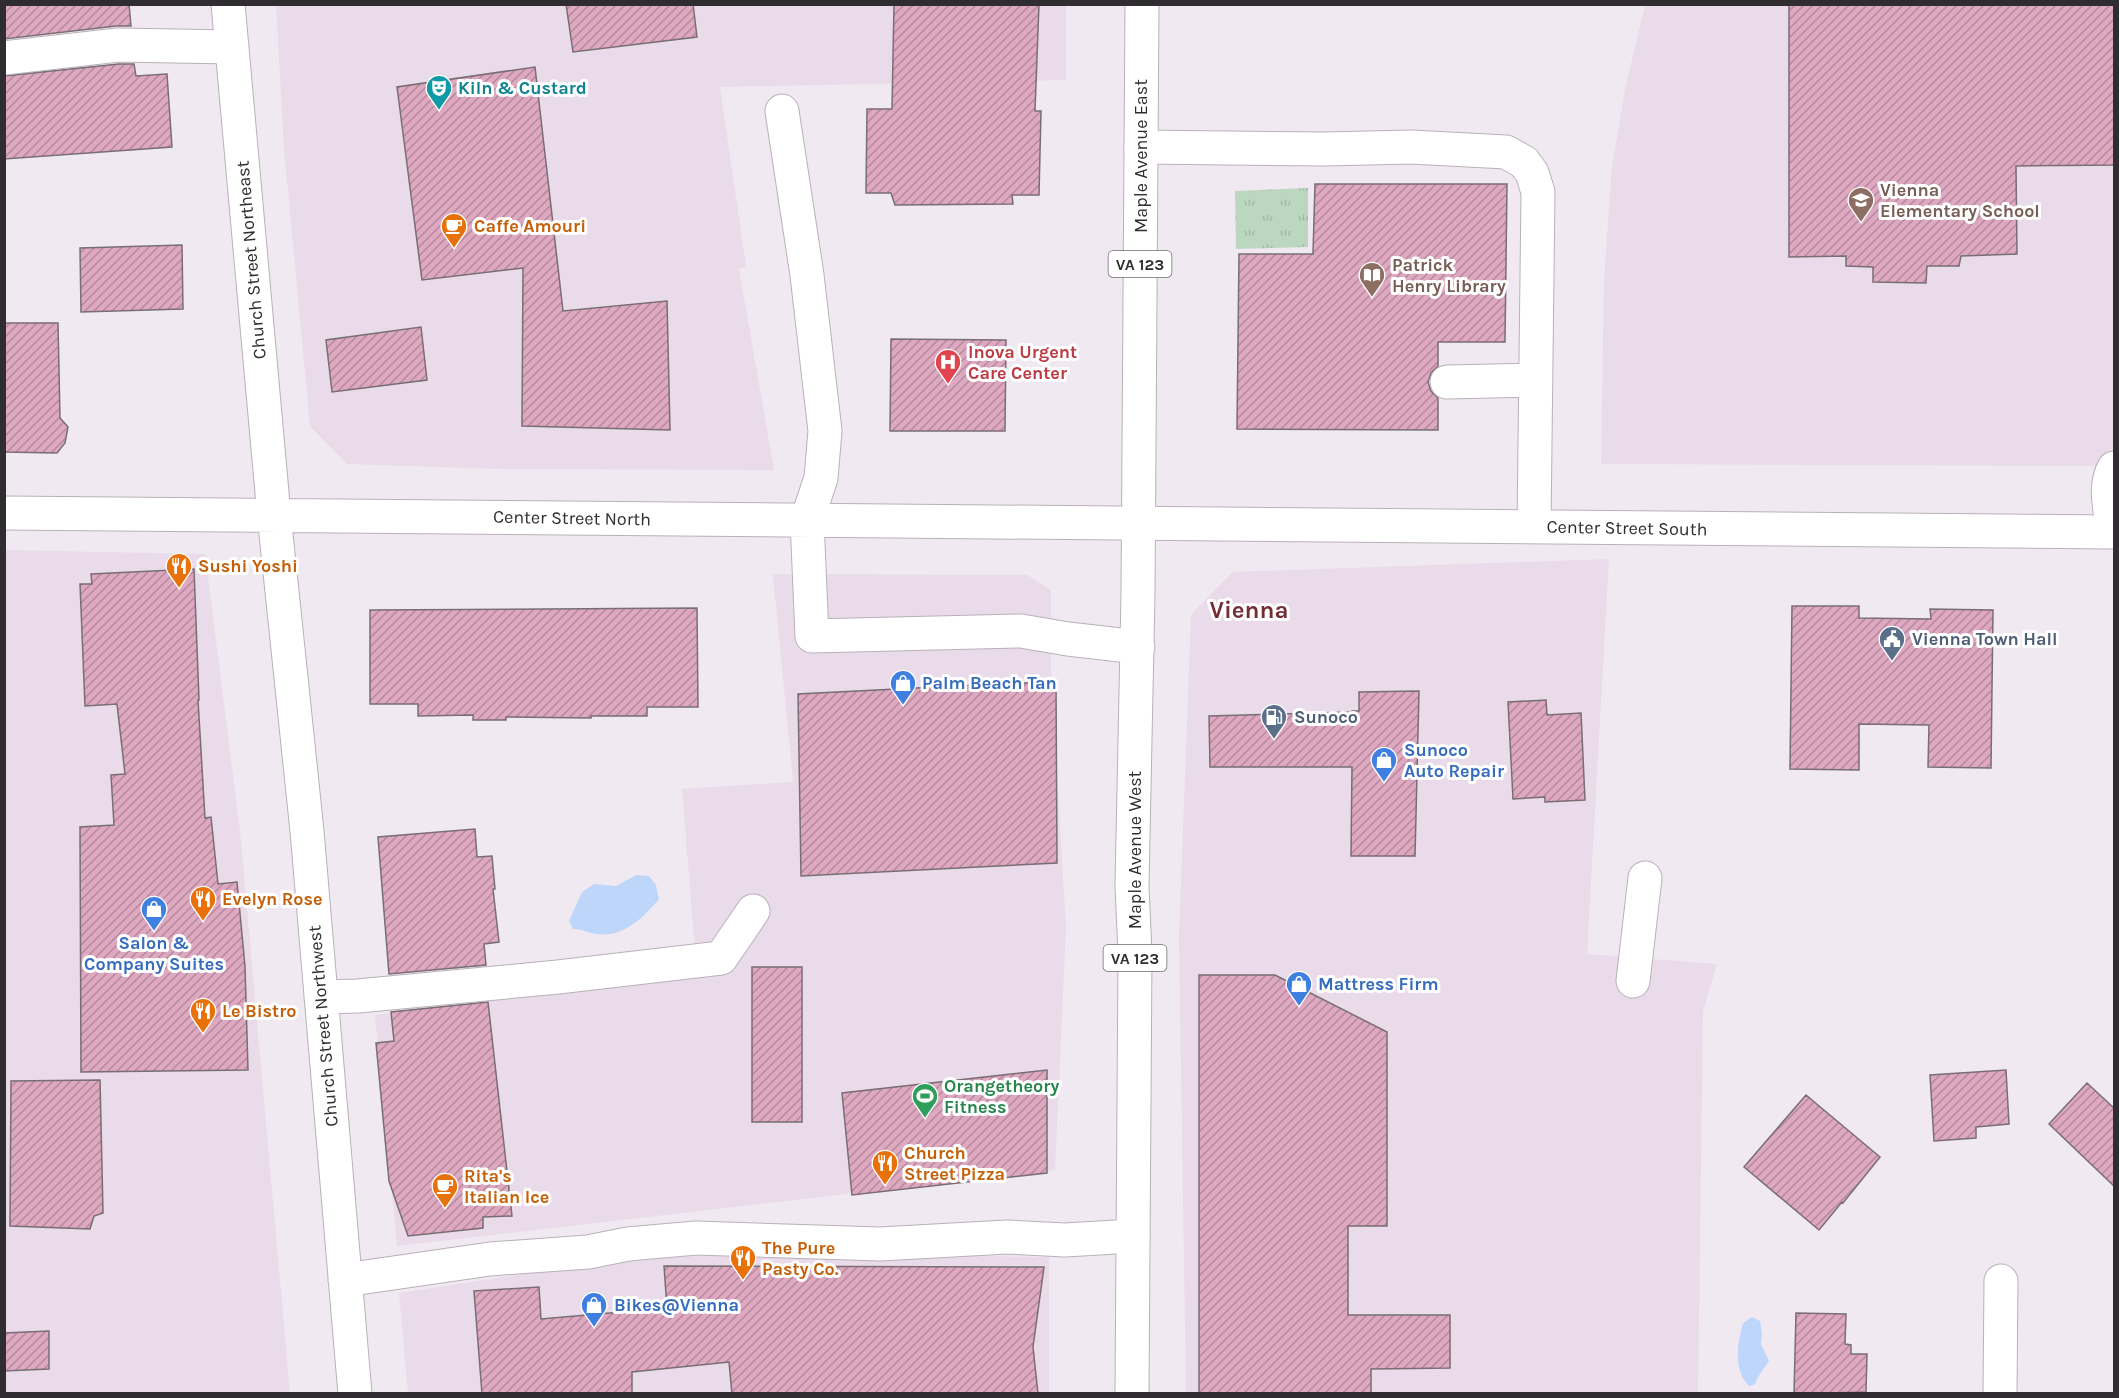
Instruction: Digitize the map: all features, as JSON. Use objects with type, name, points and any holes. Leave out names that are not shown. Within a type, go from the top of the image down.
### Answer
[{"type":"street","name":"Church Street Northeast","points":[[228,4],[274,515]]},
{"type":"street","name":"Maple Avenue East","points":[[1139,523],[1142,4]]},
{"type":"street","points":[[4,58],[118,45],[232,47]]},
{"type":"street","points":[[782,111],[807,275],[825,431],[821,478],[807,520],[812,636],[1021,632],[1138,647]]},
{"type":"street","points":[[1141,147],[1325,149],[1411,147],[1506,152],[1524,162],[1532,173],[1538,192],[1534,527]]},
{"type":"street","points":[[1447,382],[1536,380]]},
{"type":"street","points":[[2114,532],[2108,490],[2109,476],[2115,468]]},
{"type":"street","name":"Center Street North","points":[[4,513],[1139,523]]},
{"type":"street","name":"Church Street Northwest","points":[[274,515],[304,809],[356,1394]]},
{"type":"street","name":"Center Street South","points":[[1139,523],[2114,532]]},
{"type":"street","name":"Maple Avenue West","points":[[1132,1394],[1135,954],[1132,886],[1139,523]]},
{"type":"street","points":[[1633,981],[1645,878]]},
{"type":"street","points":[[321,996],[358,996],[558,977],[721,958],[753,911]]},
{"type":"street","points":[[345,1280],[490,1259],[588,1252],[628,1244],[696,1238],[880,1244],[1007,1237],[1065,1240],[1133,1236]]},
{"type":"street","points":[[2000,1394],[2001,1281]]},
{"type":"shaded area","points":[[276,5],[1066,5],[1066,80],[720,87],[746,267],[739,269],[774,470],[500,469],[347,464],[310,426],[284,148]]},
{"type":"shaded area","name":"Vienna Elementary School","points":[[1645,5],[2114,5],[2114,466],[1601,464],[1604,281],[1612,166],[1626,85]]},
{"type":"shaded area","points":[[5,550],[205,554],[240,831],[290,1393],[5,1394]]},
{"type":"shaded area","points":[[1609,559],[1587,954],[1717,964],[1703,1011],[1698,1393],[1186,1394],[1179,937],[1191,615],[1232,572]]},
{"type":"shaded area","points":[[773,574],[1027,575],[1051,590],[1051,672],[1066,928],[1055,1170],[397,1246],[375,1015],[735,970],[695,950],[682,789],[793,782]]},
{"type":"shaded area","points":[[665,1252],[1049,1257],[1049,1393],[408,1393],[399,1293]]},
{"type":"green space","points":[[1308,188],[1308,247],[1236,249],[1235,191]]},
{"type":"water","points":[[636,875],[649,876],[656,885],[659,899],[630,927],[612,934],[573,929],[569,921],[582,892],[594,884],[616,886]]},
{"type":"water","points":[[1752,1317],[1760,1321],[1761,1344],[1769,1361],[1755,1384],[1749,1386],[1740,1372],[1738,1348],[1743,1323]]},
{"type":"building","points":[[4,4],[129,4],[131,26],[4,39]]},
{"type":"building","points":[[566,4],[693,4],[697,37],[573,52]]},
{"type":"building","points":[[894,4],[1039,4],[1035,111],[1041,111],[1039,195],[1012,195],[1013,204],[895,205],[891,193],[866,193],[867,109],[892,109]]},
{"type":"building","points":[[1789,4],[2115,4],[2115,165],[2016,166],[2017,254],[1961,256],[1959,266],[1927,266],[1926,283],[1873,282],[1873,267],[1846,266],[1846,256],[1789,257]]},
{"type":"building","points":[[134,64],[136,76],[167,74],[172,147],[4,159],[4,76]]},
{"type":"building","points":[[535,67],[563,311],[667,301],[670,430],[522,426],[523,268],[422,280],[397,87]]},
{"type":"building","name":"Patrick Henry Library","points":[[1315,184],[1507,184],[1505,342],[1438,342],[1438,366],[1431,373],[1428,382],[1431,391],[1438,398],[1438,430],[1237,429],[1239,254],[1313,254]]},
{"type":"building","points":[[182,245],[183,309],[81,312],[80,248]]},
{"type":"building","points":[[4,323],[58,323],[60,418],[68,427],[65,443],[57,453],[4,452]]},
{"type":"building","points":[[421,327],[427,380],[332,392],[326,340]]},
{"type":"building","name":"Inova Urgent Care Center","points":[[891,339],[1006,340],[1005,431],[890,431]]},
{"type":"building","points":[[194,569],[205,818],[211,817],[218,884],[237,882],[245,966],[248,1070],[81,1072],[80,827],[114,825],[111,775],[125,774],[117,704],[85,706],[80,584],[92,584],[91,574]]},
{"type":"building","name":"Vienna Town Hall","points":[[1792,606],[1859,606],[1859,618],[1931,619],[1930,609],[1993,610],[1991,768],[1928,767],[1929,725],[1859,724],[1859,770],[1790,769]]},
{"type":"building","points":[[697,608],[698,707],[647,707],[647,716],[506,717],[506,720],[473,720],[473,715],[418,716],[418,704],[370,704],[370,610]]},
{"type":"building","points":[[1056,683],[1057,863],[801,876],[798,694]]},
{"type":"building","points":[[1419,691],[1415,856],[1351,856],[1352,767],[1210,767],[1209,716],[1352,712],[1359,711],[1359,692]]},
{"type":"building","points":[[1546,700],[1547,715],[1581,713],[1585,800],[1545,802],[1545,797],[1513,799],[1508,702]]},
{"type":"building","points":[[475,829],[477,857],[492,856],[495,889],[493,889],[499,942],[484,944],[486,965],[389,974],[378,837]]},
{"type":"building","points":[[752,967],[802,967],[802,1122],[752,1122]]},
{"type":"building","points":[[1199,975],[1275,975],[1387,1032],[1387,1226],[1348,1226],[1348,1315],[1450,1315],[1450,1368],[1371,1369],[1371,1394],[1199,1394]]},
{"type":"building","points":[[488,1002],[512,1216],[483,1217],[483,1228],[408,1236],[389,1181],[376,1043],[394,1041],[391,1012]]},
{"type":"building","points":[[1047,1070],[1047,1173],[852,1195],[842,1093]]},
{"type":"building","points":[[2006,1070],[2009,1124],[1976,1127],[1976,1138],[1934,1141],[1930,1075]]},
{"type":"building","points":[[100,1080],[103,1213],[94,1216],[90,1229],[10,1226],[11,1081]]},
{"type":"building","points":[[2087,1083],[2115,1109],[2115,1187],[2049,1124]]},
{"type":"building","points":[[1806,1095],[1880,1157],[1819,1230],[1744,1167]]},
{"type":"building","points":[[664,1266],[1044,1267],[1033,1347],[1038,1394],[732,1394],[729,1362],[632,1372],[632,1394],[482,1394],[474,1291],[539,1287],[541,1319],[667,1308]]},
{"type":"building","points":[[1796,1313],[1846,1314],[1845,1344],[1851,1345],[1851,1354],[1867,1354],[1866,1392],[1794,1394]]},
{"type":"building","points":[[49,1331],[49,1369],[4,1371],[4,1333]]},
{"type":"place","name":"Kiln & Custard","points":[[439,111]]},
{"type":"place","name":"Vienna Elementary School","points":[[1861,223]]},
{"type":"place","name":"Caffe Amouri","points":[[454,249]]},
{"type":"place","name":"Patrick Henry Library","points":[[1372,298]]},
{"type":"place","name":"Inova Urgent Care Center","points":[[948,385]]},
{"type":"place","name":"Sushi Yoshi","points":[[179,589]]},
{"type":"place","name":"Vienna Town Hall","points":[[1892,662]]},
{"type":"place","name":"Palm Beach Tan","points":[[903,706]]},
{"type":"place","name":"Sunoco","points":[[1274,740]]},
{"type":"place","name":"Sunoco Auto Repair","points":[[1384,783]]},
{"type":"place","name":"Evelyn Rose","points":[[203,922]]},
{"type":"place","name":"Salon & Company Suites","points":[[154,932]]},
{"type":"place","name":"Mattress Firm","points":[[1299,1007]]},
{"type":"place","name":"Le Bistro","points":[[203,1034]]},
{"type":"place","name":"Orangetheory Fitness","points":[[925,1119]]},
{"type":"place","name":"Church Street Pizza","points":[[885,1186]]},
{"type":"place","name":"Rita's Italian Ice","points":[[445,1209]]},
{"type":"place","name":"The Pure Pasty Co.","points":[[743,1281]]},
{"type":"place","name":"Bikes@Vienna","points":[[594,1328]]},
{"type":"district","name":"Vienna","points":[[1249,610]]}]
